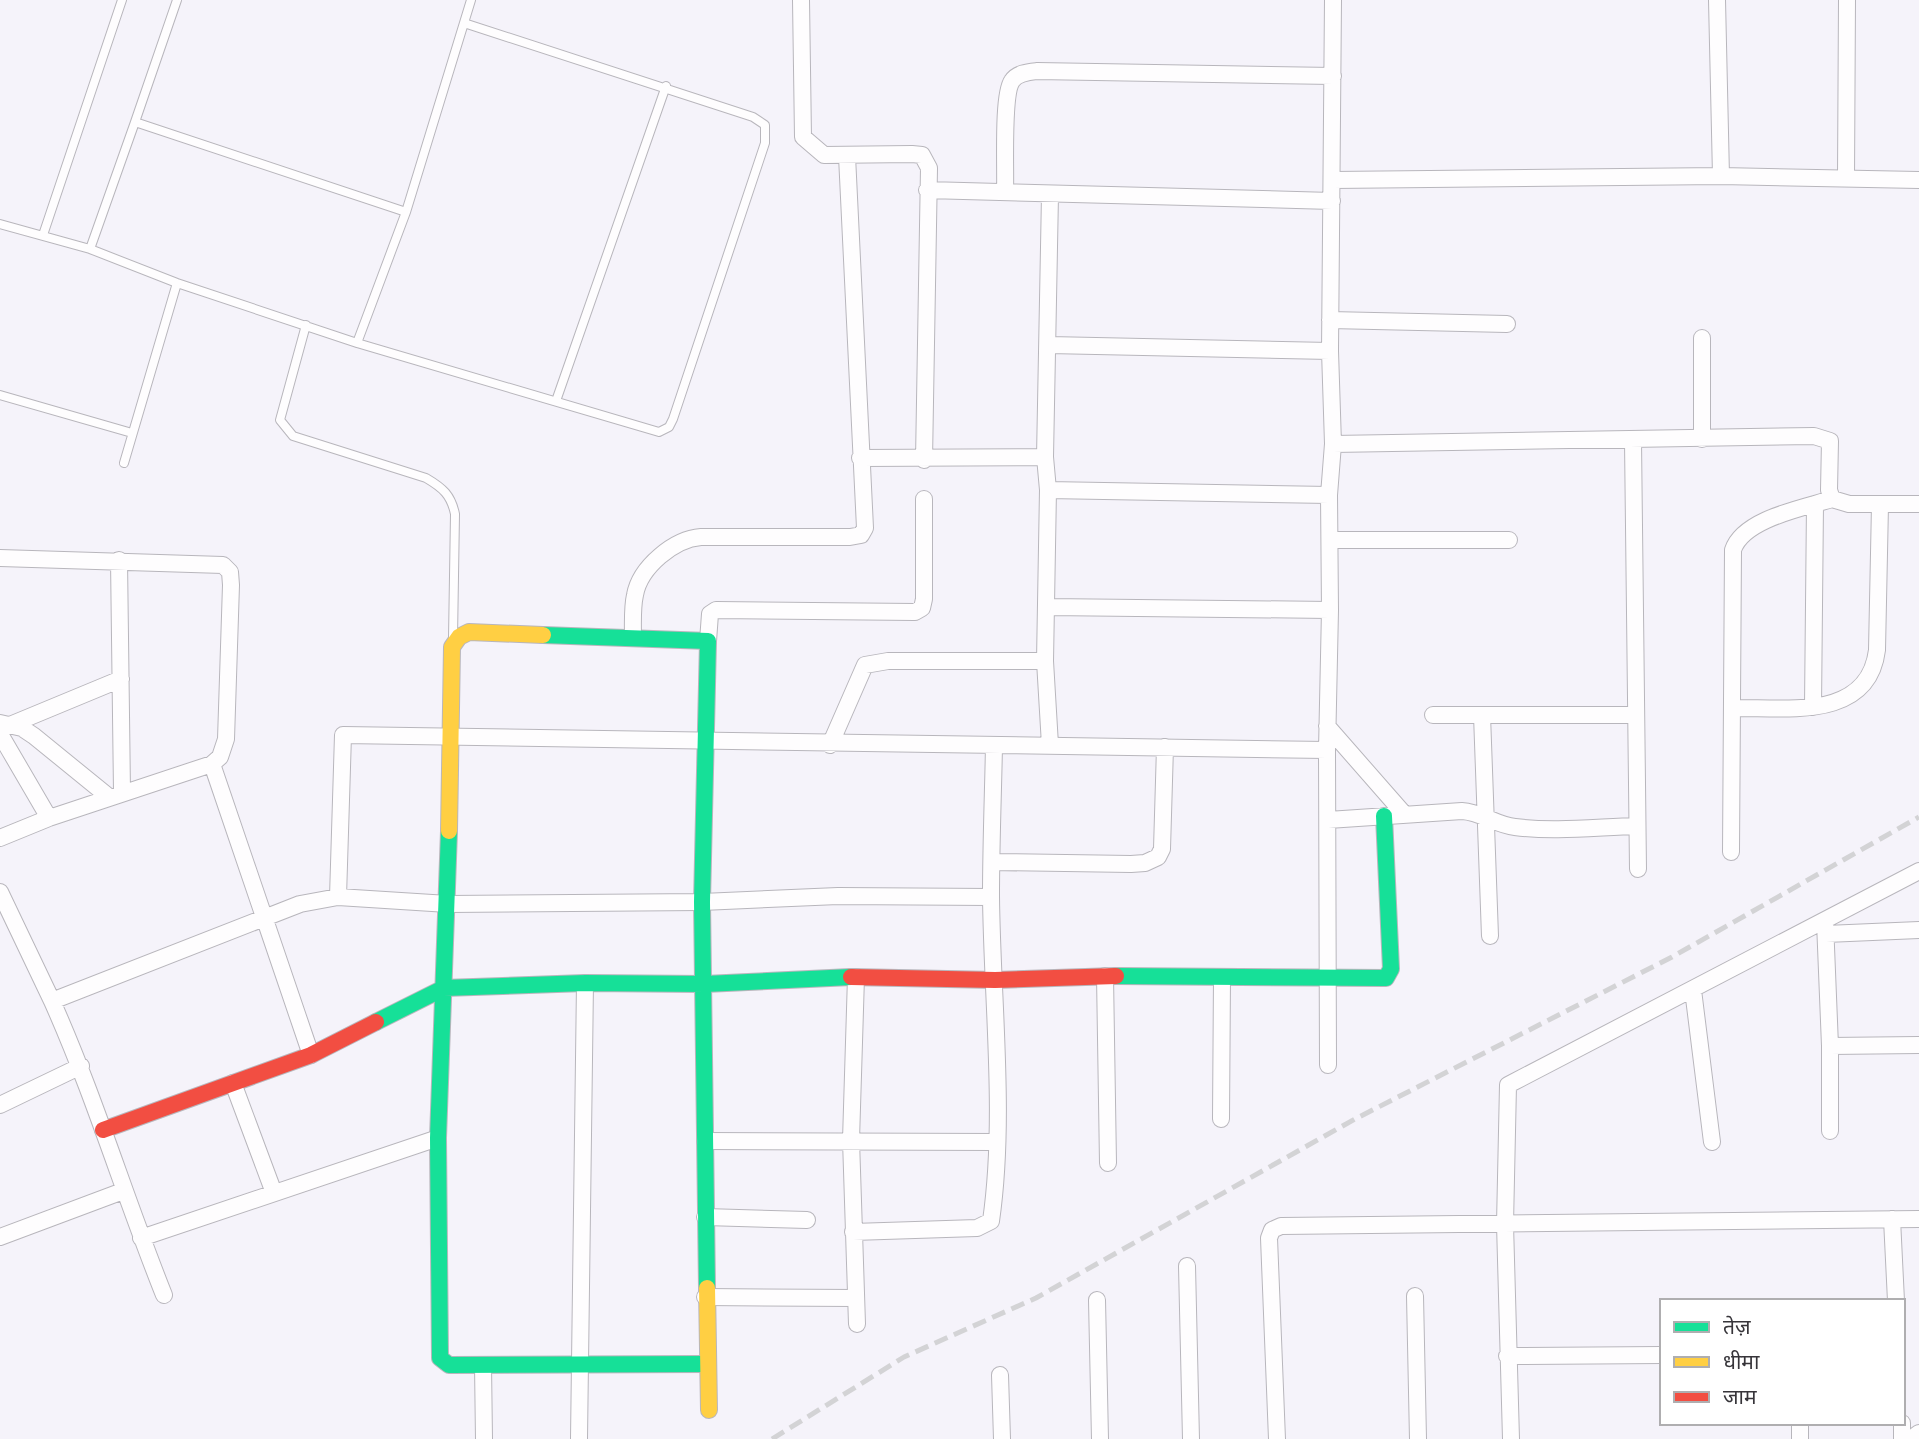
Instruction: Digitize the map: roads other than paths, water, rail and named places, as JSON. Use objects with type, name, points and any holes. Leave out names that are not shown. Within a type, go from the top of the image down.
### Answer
[{"type":"street","points":[[801,0],[803,137],[824,155],[922,155],[929,168],[924,460]]},
{"type":"street","points":[[1328,1065],[1326,750],[1330,610],[1329,495],[1333,444],[1330,320],[1333,0]]},
{"type":"street","points":[[1717,0],[1721,176]]},
{"type":"street","points":[[1846,0],[1846,177]]},
{"type":"street","points":[[1005,192],[1007,96],[1012,80],[1022,73],[1333,76]]},
{"type":"street","points":[[633,638],[637,586],[652,565],[680,541],[701,537],[861,535],[866,521],[860,458],[847,156]]},
{"type":"street","points":[[1333,180],[1721,176],[1919,180]]},
{"type":"street","points":[[927,190],[1332,201]]},
{"type":"street","points":[[1049,745],[1045,661],[1048,490],[1045,457],[1050,195]]},
{"type":"street","points":[[1330,320],[1507,324]]},
{"type":"street","points":[[1702,338],[1702,439]]},
{"type":"street","points":[[1049,345],[1330,351]]},
{"type":"street","points":[[1333,444],[1824,438],[1829,441],[1831,450],[1829,489],[1832,499],[1839,503],[1919,504]]},
{"type":"street","points":[[1633,441],[1638,869]]},
{"type":"street","points":[[860,458],[924,460],[1045,457]]},
{"type":"street","points":[[1048,490],[1329,495]]},
{"type":"street","points":[[709,1410],[705,1297],[705,984],[702,902],[708,743],[708,620],[710,614],[716,610],[915,612],[922,608],[924,599],[924,499]]},
{"type":"street","points":[[1731,852],[1733,563],[1737,539],[1755,525],[1832,499]]},
{"type":"street","points":[[1813,707],[1815,504]]},
{"type":"street","points":[[1732,708],[1834,705],[1872,673],[1877,650],[1880,505]]},
{"type":"street","points":[[1330,540],[1509,540]]},
{"type":"street","points":[[0,558],[213,562],[223,565],[229,572],[226,739],[223,750],[212,764],[115,794],[0,838]]},
{"type":"street","points":[[115,794],[121,679],[119,560]]},
{"type":"street","points":[[1048,607],[1330,610]]},
{"type":"street","points":[[707,1364],[449,1365],[440,1358],[438,1138],[448,904],[452,648],[459,637],[469,632],[708,641]]},
{"type":"street","points":[[830,745],[858,674],[865,666],[874,662],[1045,661]]},
{"type":"street","points":[[3,727],[121,679]]},
{"type":"street","points":[[1433,715],[1636,715]]},
{"type":"street","points":[[1482,715],[1488,818],[1490,936]]},
{"type":"street","points":[[1327,726],[1405,815]]},
{"type":"street","points":[[3,727],[34,736],[115,794]]},
{"type":"street","points":[[3,727],[48,818]]},
{"type":"street","points":[[338,897],[343,735],[830,745],[1049,745],[1326,750]]},
{"type":"street","points":[[853,1232],[986,1226],[991,1221],[996,1142],[995,980],[991,897],[995,746]]},
{"type":"street","points":[[992,862],[1131,864],[1145,863],[1158,857],[1162,849],[1165,747]]},
{"type":"street","points":[[212,764],[262,921],[310,1055]]},
{"type":"street","points":[[1328,820],[1462,811],[1525,828],[1637,826]]},
{"type":"street","points":[[103,1130],[310,1055],[444,988],[585,983],[705,984],[856,977],[995,980],[1105,976],[1380,979],[1390,974],[1384,816]]},
{"type":"street","points":[[1511,1439],[1505,1224],[1508,1085],[1693,990],[1826,928],[1919,871]]},
{"type":"street","points":[[0,892],[81,1066],[123,1191],[164,1295]]},
{"type":"street","points":[[52,1001],[300,904],[338,897],[448,904],[702,902],[838,896],[991,897]]},
{"type":"street","points":[[1826,928],[1919,929]]},
{"type":"street","points":[[1826,928],[1830,1131]]},
{"type":"street","points":[[1105,976],[1108,1163]]},
{"type":"street","points":[[856,977],[851,1140],[857,1324]]},
{"type":"street","points":[[1221,1119],[1222,978]]},
{"type":"street","points":[[579,1439],[585,983]]},
{"type":"street","points":[[1693,990],[1712,1142]]},
{"type":"street","points":[[1830,1046],[1919,1045]]},
{"type":"street","points":[[0,1105],[81,1066]]},
{"type":"street","points":[[233,1083],[274,1193]]},
{"type":"street","points":[[141,1238],[438,1138]]},
{"type":"street","points":[[705,1140],[996,1142]]},
{"type":"street","points":[[0,1237],[123,1191]]},
{"type":"street","points":[[705,1217],[807,1220]]},
{"type":"street","points":[[1892,1219],[1896,1299]]},
{"type":"street","points":[[1277,1439],[1269,1238],[1272,1230],[1281,1226],[1919,1219]]},
{"type":"street","points":[[1186,1266],[1191,1439]]},
{"type":"street","points":[[1415,1296],[1418,1439]]},
{"type":"street","points":[[705,1297],[856,1298]]},
{"type":"street","points":[[1097,1300],[1100,1439]]},
{"type":"street","points":[[1507,1356],[1660,1355]]},
{"type":"street","points":[[483,1365],[484,1439]]},
{"type":"street","points":[[1000,1375],[1002,1439]]},
{"type":"street","points":[[1911,1439],[1919,1433]]},
{"type":"lane","points":[[43,234],[122,0]]},
{"type":"lane","points":[[90,249],[177,0]]},
{"type":"lane","points":[[357,343],[406,212],[471,0]]},
{"type":"lane","points":[[0,223],[90,249],[177,284],[357,343],[659,432],[669,427],[673,419],[766,134],[765,125],[752,117],[666,86],[464,23]]},
{"type":"lane","points":[[556,401],[666,86]]},
{"type":"lane","points":[[135,122],[406,212]]},
{"type":"lane","points":[[124,463],[177,284]]},
{"type":"lane","points":[[306,325],[280,420],[293,436],[426,478],[443,488],[452,500],[455,514],[452,648]]},
{"type":"lane","points":[[0,395],[132,433]]},
{"type":"railway","points":[[772,1439],[904,1357],[1036,1298],[1355,1119],[1672,957],[1919,817]]}]
